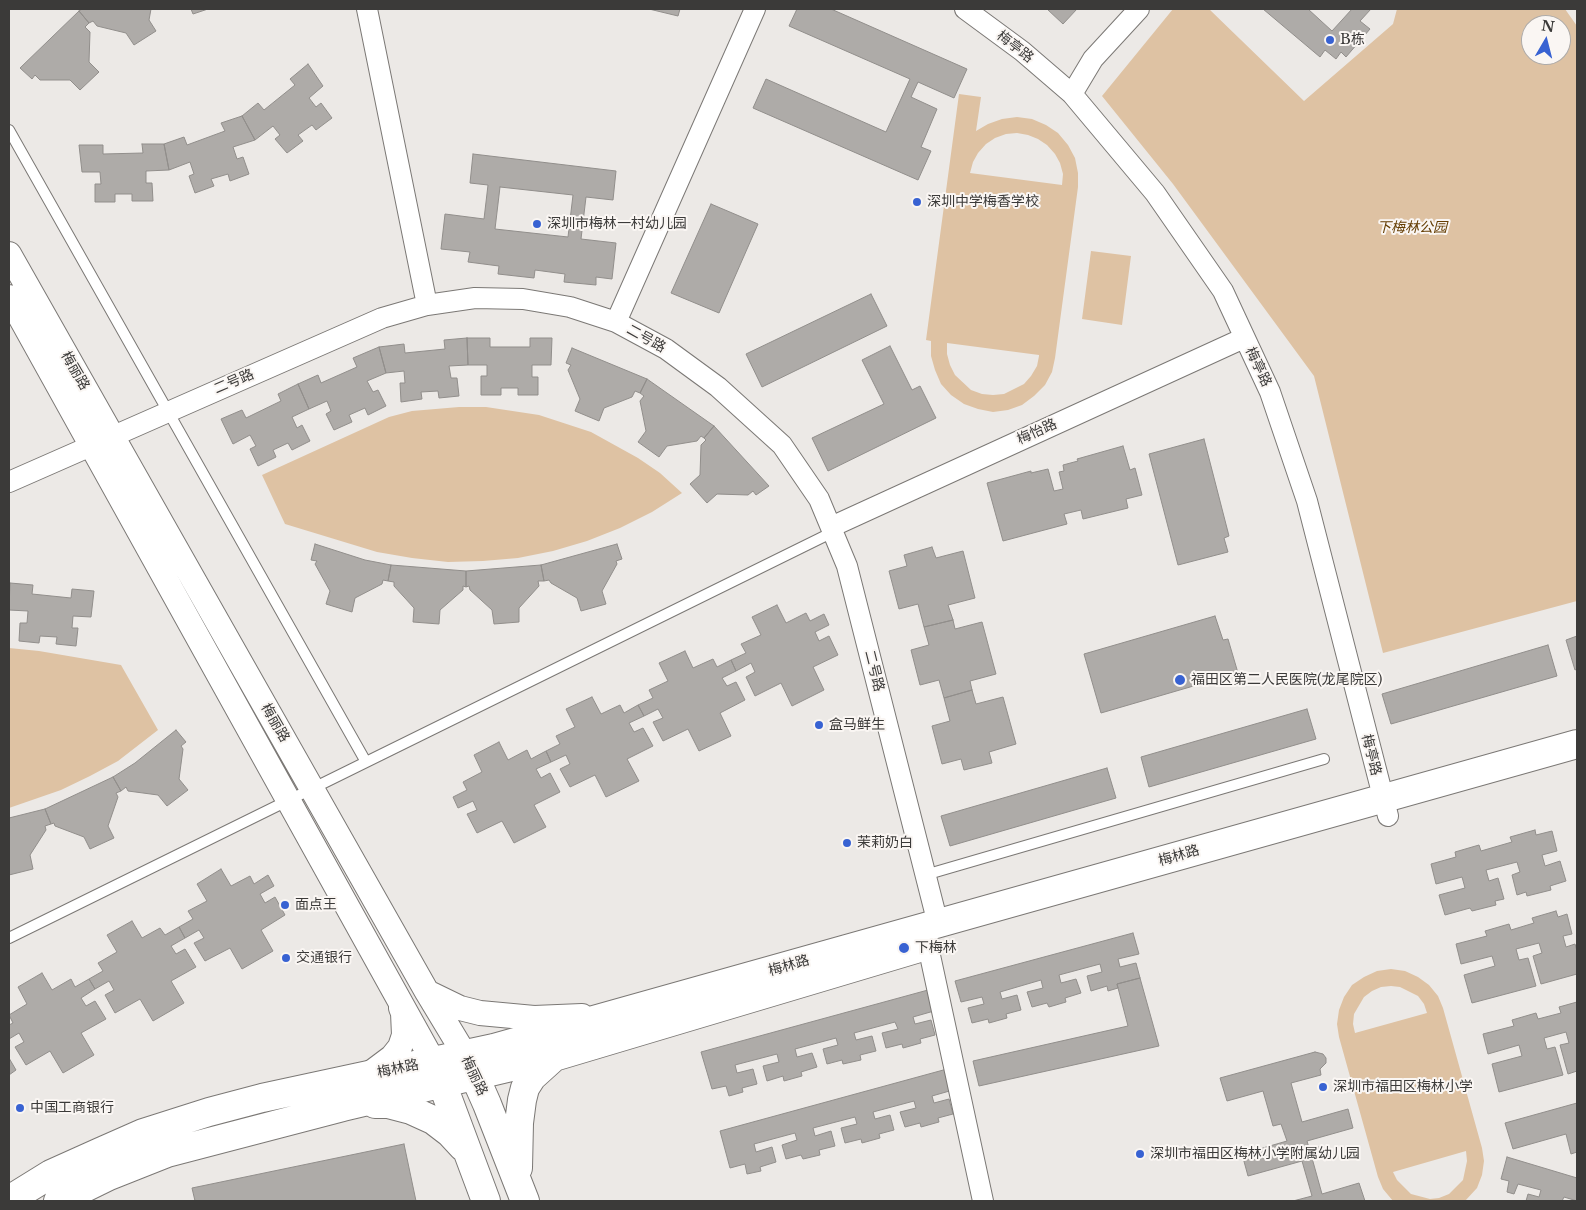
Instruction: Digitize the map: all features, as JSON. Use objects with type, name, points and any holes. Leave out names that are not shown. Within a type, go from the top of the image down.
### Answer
[{"type":"main road","name":"梅林路","points":[[471,1066],[619,1014],[933,935],[1385,807],[1577,744]]},
{"type":"main road","name":"梅林路","points":[[1385,807],[1577,764]]},
{"type":"main road","name":"梅林路","points":[[58,1201],[109,1176],[168,1153],[343,1107],[438,1073],[471,1066],[554,1057],[933,935]]},
{"type":"main road","points":[[522,1193],[517,1143],[522,1100],[525,1088],[532,1077],[554,1057]]},
{"type":"main road","name":"梅丽路","points":[[471,1066],[522,1193]]},
{"type":"main road","name":"梅林路","points":[[9,1200],[52,1174],[100,1152],[165,1126],[209,1112],[368,1075],[438,1073]]},
{"type":"main road","name":"梅丽路","points":[[438,1073],[486,1201]]},
{"type":"main road","points":[[343,1107],[388,1104],[411,1110],[444,1128],[468,1153]]},
{"type":"street","points":[[367,9],[427,305]]},
{"type":"street","points":[[616,322],[755,9]]},
{"type":"street","name":"梅亭路","points":[[964,9],[1022,51],[1072,94],[1155,193],[1222,291],[1270,392],[1307,501],[1385,807]]},
{"type":"street","points":[[1072,94],[1093,59],[1139,9]]},
{"type":"street","name":"梅丽路","points":[[9,254],[101,440],[289,800],[393,987],[438,1073]]},
{"type":"street","name":"梅丽路","points":[[9,297],[101,440],[312,788],[471,1066]]},
{"type":"street","name":"二号路","points":[[9,482],[382,318],[427,305],[475,298],[523,299],[570,307],[616,322],[666,349],[718,387],[782,445],[819,499],[847,566],[925,875],[933,935],[983,1201]]},
{"type":"street","name":"梅怡路","points":[[832,529],[1244,338]]},
{"type":"street","points":[[368,1075],[392,1057],[400,1047],[404,1035],[403,1013],[393,987]]},
{"type":"street","points":[[427,992],[460,1008],[489,1014],[547,1018],[619,1014]]},
{"type":"lane","points":[[9,130],[366,762]]},
{"type":"lane","points":[[9,938],[832,529]]},
{"type":"lane","points":[[925,875],[1324,758]]},
{"type":"green space","name":"下梅林公园","points":[[1173,9],[1209,9],[1304,101],[1393,24],[1397,9],[1565,9],[1569,15],[1521,15],[1521,65],[1571,65],[1571,18],[1577,26],[1577,601],[1383,653],[1314,376],[1173,184],[1102,96]]},
{"type":"green space","points":[[959,94],[981,97],[976,131],[1002,119],[1017,117],[1032,119],[1058,133],[1068,145],[1075,158],[1078,187],[1052,372],[1045,385],[1022,405],[1008,410],[993,412],[978,409],[964,404],[951,395],[941,384],[931,356],[931,341],[926,340]],"holes":[[[1017,133],[1038,139],[1055,154],[1063,174],[1062,185],[970,173],[973,162],[986,144],[1006,134]],[[947,343],[1039,355],[1039,356],[1037,366],[1024,384],[1004,394],[982,394],[971,390],[955,375],[947,354]]]},
{"type":"green space","points":[[1091,251],[1131,256],[1122,325],[1082,319]]},
{"type":"green space","points":[[486,407],[539,415],[591,432],[638,458],[660,473],[682,493],[652,512],[620,528],[587,541],[553,551],[518,558],[483,561],[448,562],[377,552],[285,524],[262,475],[389,417],[412,411]]},
{"type":"green space","points":[[9,648],[39,651],[121,665],[158,730],[118,761],[90,776],[61,790],[9,808]]},
{"type":"green space","points":[[1391,969],[1405,971],[1418,977],[1429,985],[1438,996],[1443,1008],[1484,1161],[1482,1175],[1477,1188],[1465,1201],[1393,1201],[1383,1189],[1378,1177],[1337,1024],[1339,1010],[1344,997],[1352,985],[1377,971]],"holes":[[[1381,987],[1400,987],[1418,996],[1424,1004],[1427,1013],[1355,1033],[1353,1024],[1354,1014],[1364,997]],[[1466,1151],[1467,1161],[1463,1180],[1449,1194],[1439,1198],[1430,1199],[1411,1194],[1397,1180],[1393,1172]]]},
{"type":"building","points":[[82,9],[151,9],[149,20],[156,31],[134,45],[126,33],[97,26],[93,21],[89,23],[79,11]]},
{"type":"building","points":[[191,9],[208,9],[193,14]]},
{"type":"building","points":[[649,9],[680,9],[678,16]]},
{"type":"building","points":[[797,9],[831,9],[967,69],[954,98],[918,82],[911,97],[937,109],[921,147],[931,151],[918,180],[753,108],[766,79],[886,132],[910,79],[789,26]]},
{"type":"building","points":[[1047,9],[1077,9],[1063,24]]},
{"type":"building","name":"B栋","points":[[1263,9],[1308,9],[1332,31],[1352,9],[1371,9],[1360,21],[1370,29],[1346,57],[1341,52],[1336,59],[1325,50],[1320,57]]},
{"type":"building","points":[[79,11],[89,23],[85,27],[90,32],[89,62],[99,72],[80,90],[70,80],[40,80],[35,75],[32,79],[20,68]]},
{"type":"building","points":[[308,64],[323,86],[309,98],[316,107],[321,103],[332,118],[316,130],[312,125],[298,135],[303,141],[287,153],[275,139],[280,135],[273,126],[255,140],[242,116],[258,103],[264,110],[295,85],[290,79]]},
{"type":"building","points":[[242,116],[255,140],[233,147],[237,159],[243,157],[249,174],[230,181],[228,174],[211,179],[214,186],[195,193],[189,176],[194,174],[190,162],[169,170],[164,144],[184,137],[187,145],[225,131],[221,123]]},
{"type":"building","points":[[142,144],[164,144],[169,170],[146,171],[146,183],[152,183],[153,201],[132,201],[132,194],[115,194],[115,202],[95,202],[95,184],[101,184],[100,172],[82,172],[79,145],[103,145],[103,154],[143,153]]},
{"type":"building","points":[[473,154],[616,171],[613,200],[586,197],[581,239],[616,243],[612,279],[596,277],[596,285],[564,282],[565,274],[535,270],[534,278],[498,274],[499,266],[468,262],[470,252],[441,249],[445,214],[484,219],[488,185],[470,183]],"holes":[[[500,187],[573,195],[568,237],[495,229]]]},
{"type":"building","points":[[711,204],[758,224],[719,313],[671,293]]},
{"type":"building","points":[[871,294],[887,326],[762,387],[746,354]]},
{"type":"building","points":[[467,338],[468,365],[449,366],[451,378],[457,378],[459,396],[439,398],[438,391],[421,392],[422,399],[401,402],[400,383],[405,383],[404,371],[386,373],[379,347],[404,344],[405,353],[445,349],[444,340]]},
{"type":"building","points":[[467,338],[490,338],[490,347],[530,347],[530,338],[552,338],[551,365],[532,365],[532,377],[538,377],[538,395],[518,395],[518,388],[501,388],[501,395],[481,395],[481,376],[487,376],[487,365],[468,365]]},
{"type":"building","points":[[890,346],[912,390],[920,386],[936,418],[828,471],[812,438],[884,404],[862,360]]},
{"type":"building","points":[[379,347],[386,373],[367,381],[373,392],[378,390],[386,406],[368,415],[365,408],[349,415],[352,422],[334,430],[326,414],[331,411],[327,401],[309,409],[298,384],[318,375],[321,383],[357,367],[353,358]]},
{"type":"building","points":[[572,348],[647,379],[640,393],[635,391],[632,397],[604,408],[599,421],[575,411],[580,399],[568,370],[571,365],[566,363]]},
{"type":"building","points":[[647,379],[714,426],[704,438],[701,436],[697,441],[667,446],[659,457],[638,442],[646,431],[640,401],[644,396],[640,393]]},
{"type":"building","points":[[298,384],[309,409],[292,417],[297,428],[302,425],[310,441],[292,450],[288,443],[273,450],[276,457],[258,466],[250,449],[256,446],[250,435],[233,444],[221,419],[242,410],[246,418],[281,401],[278,394]]},
{"type":"building","points":[[714,426],[769,486],[756,495],[753,491],[748,495],[717,494],[707,503],[690,484],[700,475],[701,445]]},
{"type":"building","points":[[1204,439],[1229,536],[1224,538],[1228,552],[1178,565],[1149,454]]},
{"type":"building","points":[[1123,446],[1130,470],[1135,468],[1142,495],[1126,499],[1128,508],[1083,519],[1081,510],[1064,514],[1067,524],[1003,541],[987,483],[1031,471],[1031,473],[1048,469],[1054,491],[1063,489],[1059,472],[1064,471],[1063,465]]},
{"type":"building","points":[[315,544],[365,560],[391,565],[388,581],[383,580],[382,584],[355,598],[352,612],[326,604],[330,591],[315,564],[317,561],[311,560]]},
{"type":"building","points":[[617,544],[622,559],[616,561],[617,564],[602,591],[606,604],[581,611],[577,598],[549,580],[544,581],[541,565]]},
{"type":"building","points":[[932,547],[936,558],[963,551],[975,598],[948,605],[953,620],[924,627],[918,604],[899,609],[889,571],[907,566],[904,555]]},
{"type":"building","points":[[391,565],[466,571],[466,587],[463,586],[463,590],[440,610],[439,624],[413,622],[414,608],[394,586],[394,582],[388,581]]},
{"type":"building","points":[[541,565],[544,581],[538,581],[539,586],[519,608],[519,622],[494,624],[492,610],[470,590],[469,586],[466,587],[466,571]]},
{"type":"building","points":[[10,583],[33,585],[32,594],[71,598],[72,589],[94,591],[91,617],[73,616],[72,628],[78,628],[76,646],[56,644],[57,637],[40,636],[39,643],[19,641],[20,623],[27,623],[28,611],[9,610]]},
{"type":"building","points":[[777,605],[786,623],[806,613],[810,621],[824,614],[829,625],[815,632],[819,641],[829,636],[838,655],[813,667],[824,690],[792,706],[781,683],[755,696],[746,677],[755,672],[751,663],[736,671],[731,660],[746,653],[741,644],[761,635],[752,617]]},
{"type":"building","name":"福田区第二人民医院(龙尾院区)","points":[[1215,616],[1223,640],[1228,639],[1238,673],[1101,713],[1084,654]]},
{"type":"building","points":[[953,620],[955,629],[982,622],[996,674],[970,681],[972,690],[944,698],[939,680],[920,685],[911,650],[929,645],[924,627]]},
{"type":"building","points":[[1577,636],[1577,669],[1575,670],[1566,640]]},
{"type":"building","points":[[1548,645],[1557,676],[1391,724],[1382,694]]},
{"type":"building","points":[[685,651],[693,668],[713,659],[717,667],[731,660],[736,671],[722,678],[727,686],[736,682],[745,700],[720,713],[731,736],[699,751],[688,729],[663,741],[653,722],[663,718],[658,709],[644,716],[638,705],[653,698],[649,690],[668,681],[659,663]]},
{"type":"building","points":[[972,690],[976,704],[1003,697],[1016,744],[989,752],[992,763],[964,770],[961,759],[942,764],[932,726],[950,721],[944,698]]},
{"type":"building","points":[[592,697],[601,714],[620,705],[624,713],[638,705],[644,716],[629,723],[634,732],[643,728],[653,746],[627,759],[639,781],[606,797],[595,775],[570,787],[560,769],[570,764],[566,755],[551,762],[546,751],[560,744],[556,736],[575,727],[566,709]]},
{"type":"building","points":[[1307,709],[1316,739],[1149,787],[1141,757]]},
{"type":"building","points":[[176,730],[186,742],[181,746],[183,749],[179,779],[188,790],[167,806],[158,795],[128,791],[126,787],[121,791],[113,777],[135,763]]},
{"type":"building","points":[[499,742],[508,760],[527,750],[531,759],[546,751],[551,762],[536,769],[541,778],[550,773],[560,792],[534,805],[546,827],[514,843],[502,821],[477,833],[467,814],[477,810],[473,801],[458,808],[453,797],[467,790],[463,782],[482,772],[474,755]]},
{"type":"building","points":[[1107,768],[1116,798],[950,846],[941,816]]},
{"type":"building","points":[[113,777],[121,791],[116,793],[118,797],[108,826],[114,838],[90,849],[84,837],[55,826],[54,823],[51,824],[45,809]]},
{"type":"building","points":[[45,809],[51,824],[45,826],[46,830],[30,855],[33,869],[9,875],[9,818]]},
{"type":"building","points":[[1535,830],[1536,835],[1552,831],[1557,851],[1542,855],[1545,866],[1560,861],[1566,881],[1550,886],[1551,890],[1527,896],[1526,892],[1517,895],[1512,875],[1520,872],[1517,862],[1486,870],[1489,881],[1498,878],[1504,899],[1495,901],[1496,905],[1472,911],[1470,908],[1445,915],[1439,895],[1465,888],[1462,877],[1436,884],[1431,864],[1456,857],[1455,852],[1479,845],[1481,851],[1512,842],[1510,837]]},
{"type":"building","points":[[221,869],[231,886],[250,876],[254,884],[268,875],[274,886],[260,894],[265,903],[275,897],[285,915],[261,930],[273,951],[242,969],[230,948],[205,961],[194,943],[204,938],[199,930],[185,938],[179,927],[193,919],[188,911],[207,901],[197,884]]},
{"type":"building","points":[[1556,911],[1558,917],[1567,914],[1572,934],[1563,936],[1566,947],[1575,944],[1577,951],[1577,974],[1541,984],[1533,956],[1542,953],[1539,943],[1516,949],[1519,960],[1528,958],[1536,986],[1472,1003],[1464,975],[1495,966],[1492,956],[1461,964],[1456,944],[1487,936],[1485,931],[1509,924],[1511,930],[1534,923],[1532,918]]},
{"type":"building","points":[[132,921],[142,938],[160,928],[165,935],[179,927],[185,938],[171,946],[176,954],[185,949],[196,967],[171,981],[184,1003],[153,1021],[140,999],[115,1013],[105,995],[114,990],[109,981],[95,989],[89,979],[103,971],[98,963],[117,952],[107,935]]},
{"type":"building","points":[[1133,933],[1139,954],[1118,959],[1120,967],[1136,963],[1140,978],[1117,984],[1118,988],[1108,991],[1107,986],[1091,991],[1087,976],[1102,972],[1100,964],[1059,975],[1061,983],[1076,979],[1081,993],[1065,998],[1066,1002],[1049,1007],[1047,1003],[1032,1007],[1027,992],[1043,988],[1041,980],[1000,992],[1002,999],[1017,995],[1021,1010],[1006,1014],[1007,1018],[989,1023],[988,1019],[972,1023],[968,1008],[984,1004],[982,997],[961,1002],[955,981]]},
{"type":"building","points":[[42,973],[52,990],[71,979],[75,987],[89,979],[95,989],[81,998],[86,1006],[95,1001],[106,1019],[81,1033],[94,1055],[63,1073],[50,1051],[26,1065],[15,1047],[24,1042],[19,1033],[9,1039],[9,1025],[13,1023],[9,1015],[27,1004],[18,987]]},
{"type":"building","points":[[1140,978],[1159,1046],[979,1086],[973,1061],[1128,1026],[1117,984]]},
{"type":"building","points":[[928,990],[934,1011],[913,1017],[915,1024],[931,1020],[935,1035],[920,1039],[921,1043],[903,1048],[902,1044],[886,1048],[882,1033],[898,1029],[895,1022],[854,1033],[856,1040],[872,1036],[876,1051],[860,1055],[861,1060],[843,1064],[842,1060],[827,1064],[823,1049],[838,1045],[836,1038],[795,1049],[797,1057],[812,1053],[817,1067],[801,1072],[802,1076],[784,1081],[783,1076],[767,1081],[763,1066],[779,1062],[777,1054],[735,1065],[737,1073],[753,1069],[757,1084],[742,1088],[743,1092],[729,1096],[726,1086],[712,1089],[701,1052]]},
{"type":"building","points":[[1577,1002],[1577,1071],[1568,1074],[1560,1045],[1569,1043],[1566,1032],[1544,1038],[1547,1049],[1555,1047],[1563,1075],[1499,1092],[1492,1064],[1522,1056],[1519,1045],[1488,1054],[1483,1034],[1514,1026],[1512,1020],[1536,1013],[1538,1019],[1561,1013],[1559,1007]]},
{"type":"building","points":[[1315,1052],[1323,1054],[1326,1058],[1326,1063],[1320,1069],[1321,1075],[1291,1083],[1302,1122],[1348,1109],[1353,1128],[1307,1141],[1309,1148],[1316,1146],[1321,1148],[1321,1154],[1312,1158],[1322,1194],[1359,1183],[1365,1201],[1293,1201],[1312,1196],[1302,1161],[1248,1176],[1242,1154],[1287,1141],[1281,1124],[1273,1126],[1263,1091],[1227,1101],[1220,1078]]},
{"type":"building","points":[[9,1058],[16,1070],[9,1075]]},
{"type":"building","points":[[947,1069],[953,1090],[932,1096],[934,1103],[949,1099],[953,1114],[938,1118],[939,1122],[921,1127],[920,1123],[905,1127],[900,1112],[916,1108],[914,1101],[873,1112],[875,1119],[890,1115],[894,1130],[879,1134],[880,1138],[862,1143],[861,1139],[845,1143],[841,1128],[857,1124],[855,1117],[813,1128],[815,1136],[831,1131],[835,1146],[819,1150],[820,1155],[803,1159],[801,1155],[786,1159],[782,1145],[797,1140],[795,1133],[754,1144],[756,1152],[772,1147],[776,1162],[760,1167],[761,1171],[747,1174],[745,1164],[730,1168],[720,1131]]},
{"type":"building","points":[[1577,1103],[1577,1152],[1571,1154],[1566,1134],[1513,1149],[1505,1123]]},
{"type":"building","points":[[404,1144],[416,1201],[195,1201],[192,1188]]},
{"type":"building","points":[[1507,1157],[1577,1178],[1577,1201],[1564,1197],[1562,1201],[1526,1201],[1528,1194],[1539,1197],[1541,1190],[1518,1184],[1514,1194],[1507,1192],[1509,1181],[1501,1179]]},
{"type":"place","name":"B栋","points":[[1330,40]]},
{"type":"place","name":"深圳中学梅香学校","points":[[917,202]]},
{"type":"place","name":"深圳市梅林一村幼儿园","points":[[537,224]]},
{"type":"place","name":"福田区第二人民医院(龙尾院区)","points":[[1180,680]]},
{"type":"place","name":"盒马鲜生","points":[[819,725]]},
{"type":"place","name":"茉莉奶白","points":[[847,843]]},
{"type":"place","name":"面点王","points":[[285,905]]},
{"type":"place","name":"下梅林","points":[[904,948]]},
{"type":"place","name":"交通银行","points":[[286,958]]},
{"type":"place","name":"深圳市福田区梅林小学","points":[[1323,1087]]},
{"type":"place","name":"中国工商银行","points":[[20,1108]]},
{"type":"place","name":"深圳市福田区梅林小学附属幼儿园","points":[[1140,1154]]}]
